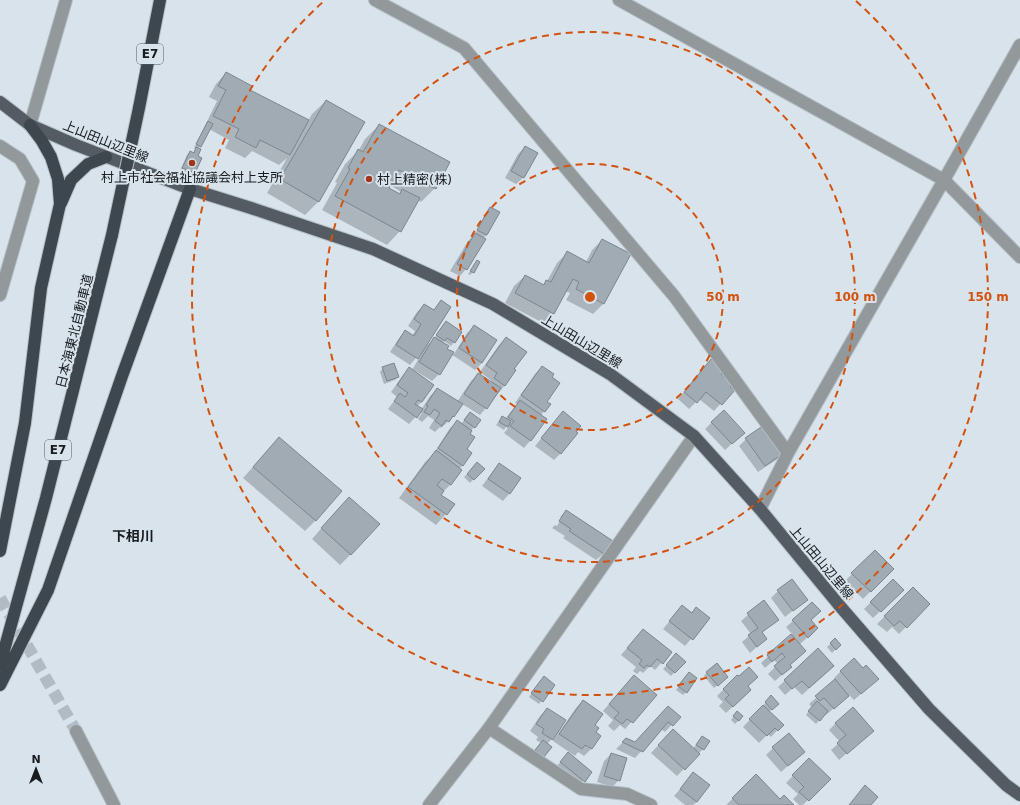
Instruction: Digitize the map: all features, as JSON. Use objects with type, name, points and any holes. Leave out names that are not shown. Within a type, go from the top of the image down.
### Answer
[{"type":"highway","name":"日本海東北自動車道","points":[[0,665],[46,498],[112,235],[160,0]]},
{"type":"highway","points":[[30,125],[42,141],[51,157],[58,179],[60,204]]},
{"type":"highway","points":[[0,551],[25,423],[41,288],[60,204],[71,180],[88,164],[106,157]]},
{"type":"highway","points":[[0,685],[48,590],[122,376],[190,189]]},
{"type":"main road","name":"上山田山辺里線","points":[[0,102],[30,125],[106,157],[190,189],[373,249],[493,304],[610,374],[694,436],[760,509],[839,605],[929,709],[1006,785],[1020,795]]},
{"type":"street","points":[[30,125],[66,0]]},
{"type":"street","points":[[375,0],[464,48],[674,296],[788,453]]},
{"type":"street","points":[[620,0],[944,180],[1020,257]]},
{"type":"street","points":[[760,509],[788,453],[1020,45]]},
{"type":"street","points":[[0,146],[20,159],[33,181],[0,296]]},
{"type":"street","points":[[429,805],[489,728],[694,436]]},
{"type":"street","points":[[489,728],[581,789],[627,794],[651,805]]},
{"type":"street","points":[[76,731],[114,805]]},
{"type":"building","points":[[226,72],[252,86],[250,90],[309,120],[290,155],[260,140],[256,148],[235,137],[239,129],[213,116],[226,90],[218,86]]},
{"type":"building","points":[[326,100],[365,122],[319,202],[280,179]]},
{"type":"building","points":[[208,121],[213,124],[201,147],[196,144]]},
{"type":"building","name":"村上精密(株)","points":[[379,124],[450,162],[436,189],[399,170],[389,188],[400,194],[402,189],[420,198],[401,232],[335,196],[350,169],[348,168],[358,149],[363,152]]},
{"type":"building","points":[[525,146],[538,153],[524,178],[511,171]]},
{"type":"building","name":"村上市社会福祉協議会村上支所","points":[[196,147],[201,149],[198,156],[202,158],[195,173],[182,168],[190,151],[194,153]]},
{"type":"building","points":[[490,207],[500,212],[487,235],[477,230]]},
{"type":"building","points":[[475,233],[486,239],[467,270],[457,264]]},
{"type":"building","points":[[602,239],[631,254],[604,304],[576,289],[579,282],[573,279],[554,314],[515,293],[525,275],[544,285],[546,280],[551,282],[567,251],[589,263]]},
{"type":"building","points":[[477,260],[480,262],[474,273],[470,271]]},
{"type":"building","points":[[441,300],[451,307],[418,359],[396,345],[405,330],[414,336],[421,324],[414,319],[424,304],[434,310]]},
{"type":"building","points":[[446,321],[462,332],[455,343],[447,338],[445,341],[436,335]]},
{"type":"building","points":[[474,325],[497,340],[482,363],[459,348]]},
{"type":"building","points":[[434,337],[449,346],[447,349],[454,352],[440,375],[419,362]]},
{"type":"building","points":[[506,337],[527,352],[514,369],[516,370],[505,386],[494,378],[497,373],[486,365]]},
{"type":"building","points":[[711,359],[725,370],[721,374],[733,384],[730,387],[735,390],[722,405],[706,392],[697,403],[684,392]]},
{"type":"building","points":[[394,363],[399,377],[387,381],[382,367]]},
{"type":"building","points":[[542,366],[554,374],[552,377],[560,383],[547,402],[551,404],[545,412],[521,395]]},
{"type":"building","points":[[409,367],[434,385],[422,402],[418,400],[415,404],[423,409],[417,418],[394,401],[400,393],[405,397],[408,393],[397,385]]},
{"type":"building","points":[[478,373],[501,388],[487,409],[464,394]]},
{"type":"building","points":[[437,388],[463,404],[454,417],[453,416],[449,422],[446,420],[442,426],[435,421],[440,413],[434,409],[430,415],[424,412],[428,406],[426,405]]},
{"type":"building","points":[[520,400],[547,419],[531,441],[510,426],[514,421],[508,417]]},
{"type":"building","points":[[724,410],[745,433],[732,444],[711,422]]},
{"type":"building","points":[[563,411],[581,426],[576,432],[578,433],[561,454],[541,438]]},
{"type":"building","points":[[470,412],[481,420],[475,428],[464,420]]},
{"type":"building","points":[[502,416],[511,421],[508,427],[499,422]]},
{"type":"building","points":[[457,420],[472,431],[470,434],[475,437],[467,449],[472,453],[463,466],[438,448]]},
{"type":"building","points":[[764,425],[784,453],[765,466],[745,438]]},
{"type":"building","points":[[279,437],[342,491],[316,521],[253,467]]},
{"type":"building","points":[[436,450],[462,470],[451,485],[442,479],[437,485],[444,491],[441,495],[455,504],[447,515],[408,487]]},
{"type":"building","points":[[477,462],[485,469],[474,480],[467,474]]},
{"type":"building","points":[[499,463],[521,478],[510,494],[488,479]]},
{"type":"building","points":[[349,497],[380,524],[351,555],[321,528]]},
{"type":"building","points":[[566,510],[613,541],[604,554],[569,531],[571,529],[559,521]]},
{"type":"building","points":[[875,550],[894,569],[871,592],[851,573]]},
{"type":"building","points":[[792,579],[808,600],[793,611],[777,590]]},
{"type":"building","points":[[893,579],[904,590],[881,612],[870,602]]},
{"type":"building","points":[[913,587],[930,604],[907,628],[900,621],[894,626],[884,616]]},
{"type":"building","points":[[764,600],[779,620],[762,632],[767,639],[757,647],[748,635],[758,628],[747,613]]},
{"type":"building","points":[[812,602],[821,611],[811,620],[818,628],[808,638],[792,620]]},
{"type":"building","points":[[682,605],[692,613],[696,607],[710,618],[693,640],[669,621]]},
{"type":"building","points":[[643,629],[672,652],[663,664],[657,659],[650,667],[647,665],[644,668],[639,664],[642,660],[627,648]]},
{"type":"building","points":[[791,634],[806,651],[790,665],[792,667],[782,675],[774,666],[785,657],[782,653],[772,662],[767,655]]},
{"type":"building","points":[[835,638],[841,645],[836,650],[830,643]]},
{"type":"building","points":[[818,648],[834,666],[809,688],[802,681],[792,689],[784,680]]},
{"type":"building","points":[[676,653],[686,662],[675,673],[666,665]]},
{"type":"building","points":[[854,658],[863,668],[866,665],[879,679],[861,694],[840,671]]},
{"type":"building","points":[[717,663],[728,677],[718,686],[706,672]]},
{"type":"building","points":[[749,667],[758,677],[748,686],[751,690],[733,707],[725,699],[729,695],[723,689],[737,675],[739,676]]},
{"type":"building","points":[[689,672],[697,678],[687,693],[678,686]]},
{"type":"building","points":[[634,675],[657,695],[633,723],[627,719],[622,724],[614,718],[619,713],[609,704]]},
{"type":"building","points":[[544,676],[555,685],[543,702],[531,693]]},
{"type":"building","points":[[835,679],[849,696],[834,709],[824,698],[820,701],[815,696]]},
{"type":"building","points":[[771,695],[779,704],[772,710],[765,702]]},
{"type":"building","points":[[583,700],[603,714],[595,725],[599,728],[596,732],[601,736],[592,749],[585,745],[582,749],[559,734]]},
{"type":"building","points":[[817,701],[828,711],[820,721],[808,711]]},
{"type":"building","points":[[763,705],[784,725],[778,731],[775,728],[767,736],[749,719]]},
{"type":"building","points":[[668,706],[681,717],[673,726],[668,722],[643,752],[622,742],[626,738],[635,742]]},
{"type":"building","points":[[853,707],[874,731],[847,754],[837,743],[846,735],[835,723]]},
{"type":"building","points":[[547,708],[566,720],[553,740],[542,733],[544,729],[536,724]]},
{"type":"building","points":[[737,711],[743,716],[739,721],[733,716]]},
{"type":"building","points":[[673,729],[700,754],[685,770],[658,745]]},
{"type":"building","points":[[789,733],[805,752],[788,766],[772,747]]},
{"type":"building","points":[[702,736],[710,741],[704,750],[696,745]]},
{"type":"building","points":[[543,740],[552,747],[544,757],[535,750]]},
{"type":"building","points":[[568,752],[592,772],[585,782],[560,762]]},
{"type":"building","points":[[611,753],[627,758],[620,781],[604,776]]},
{"type":"building","points":[[809,758],[831,779],[809,801],[799,792],[804,787],[792,775]]},
{"type":"building","points":[[693,772],[710,785],[697,802],[680,789]]},
{"type":"building","points":[[756,774],[780,799],[784,795],[794,805],[739,805],[732,798]]},
{"type":"building","points":[[865,785],[878,797],[871,805],[849,805]]},
{"type":"tunnel","points":[[0,598],[76,731]]},
{"type":"place","name":"村上市社会福祉協議会村上支所","points":[[192,163]]},
{"type":"place","name":"村上精密(株)","points":[[369,179]]},
{"type":"district","name":"下相川","points":[[133,536]]}]
